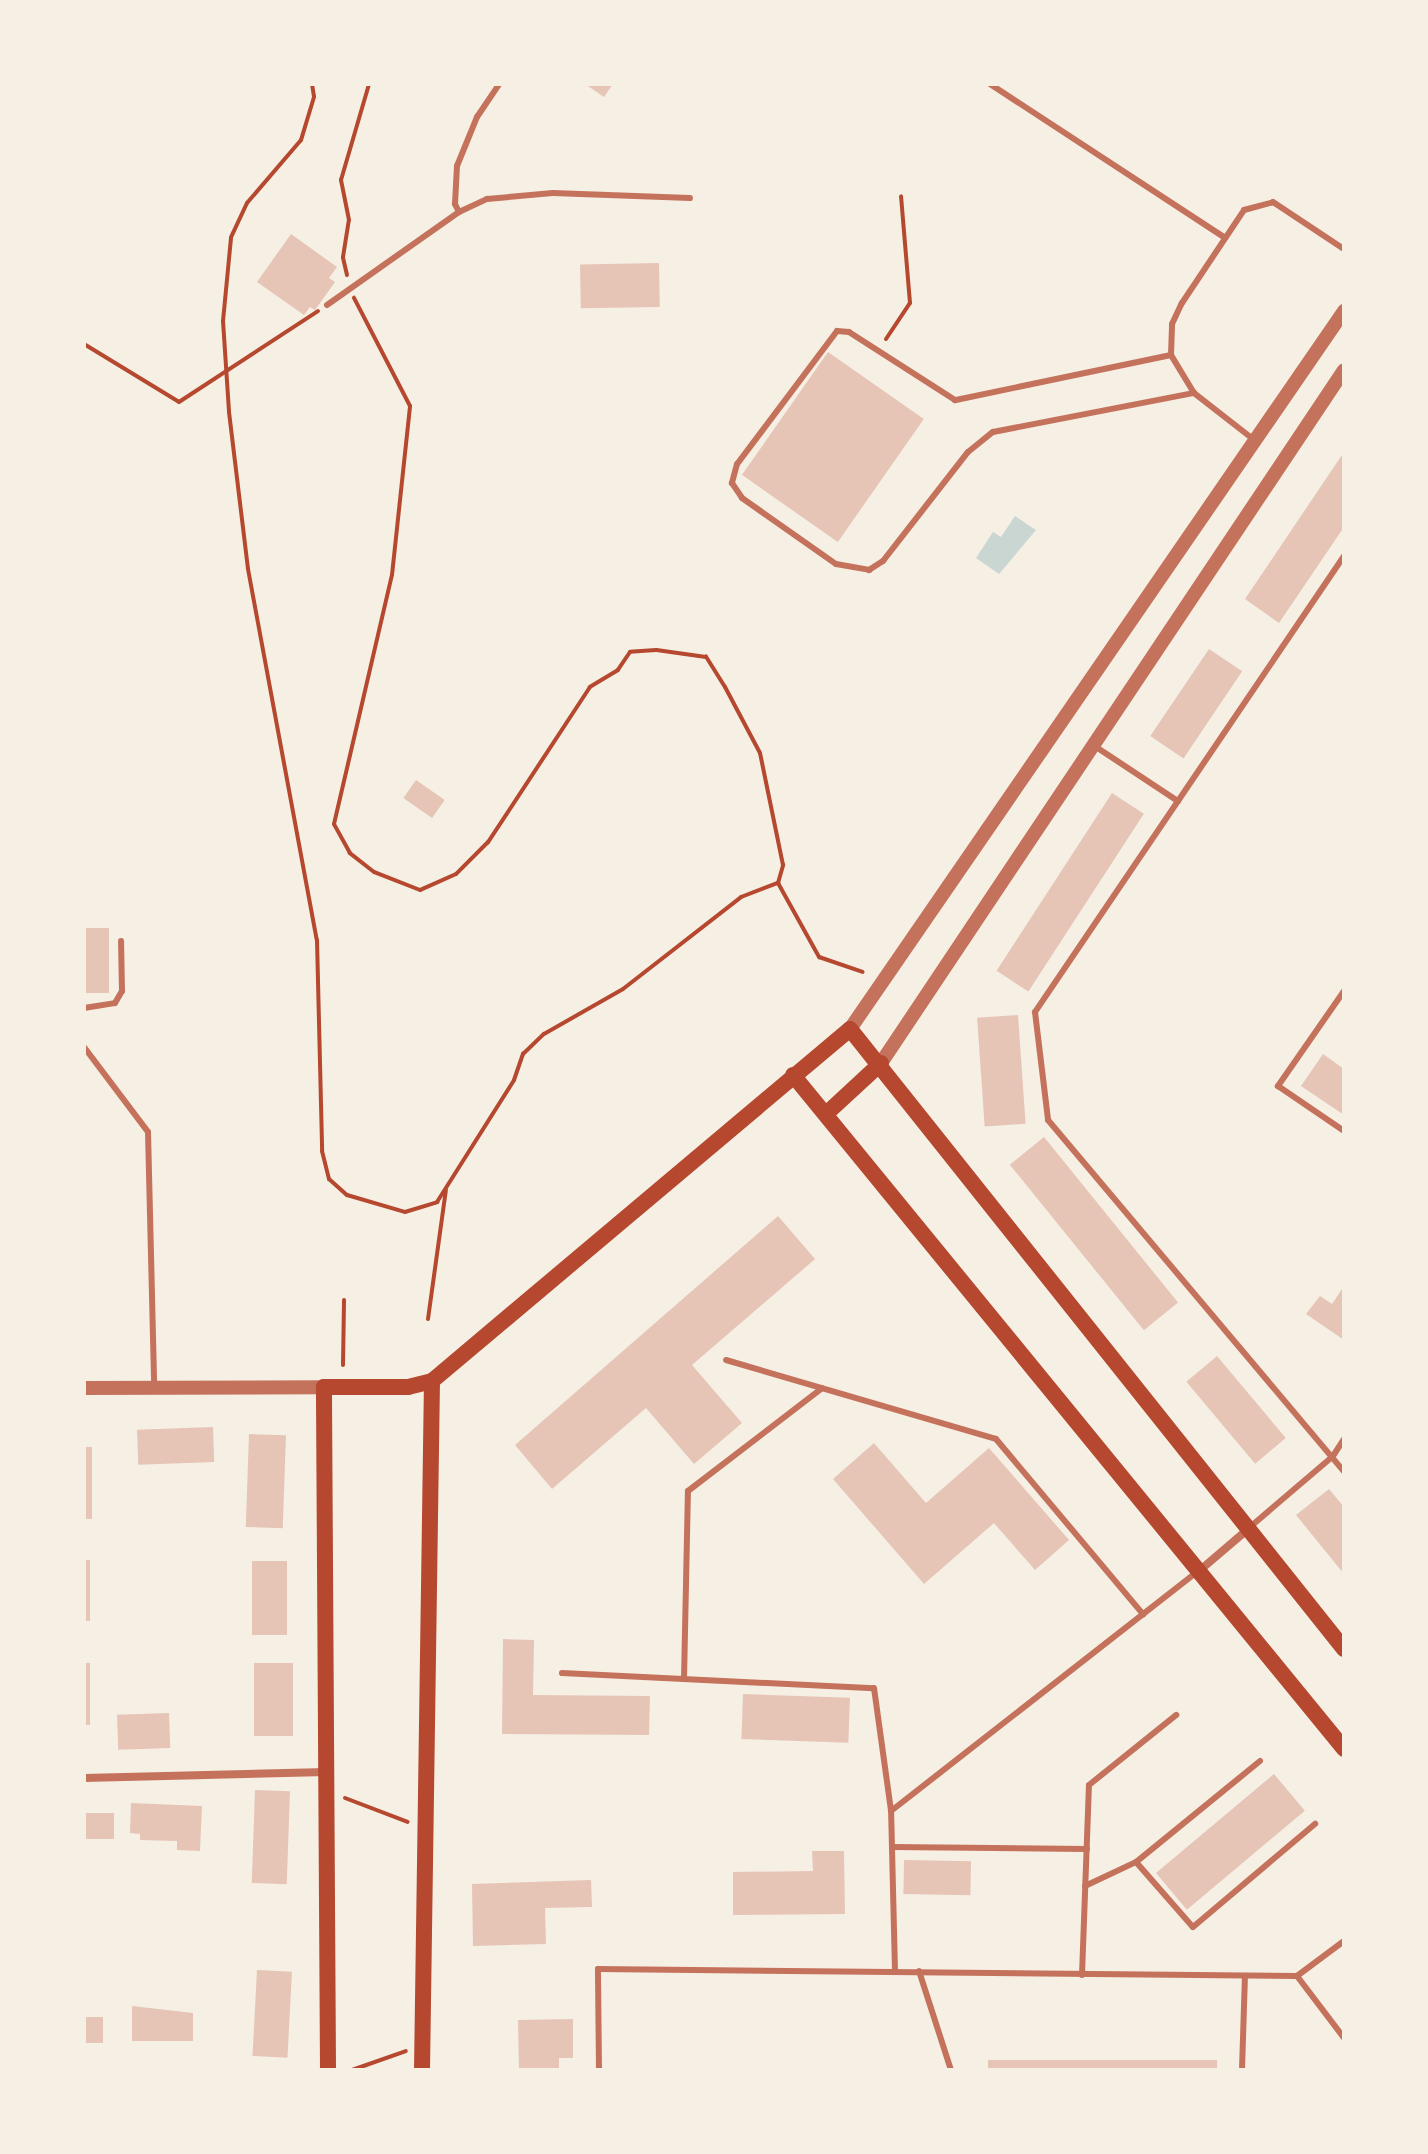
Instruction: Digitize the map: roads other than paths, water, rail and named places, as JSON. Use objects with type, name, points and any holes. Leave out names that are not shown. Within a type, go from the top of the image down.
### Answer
[{"type":"main road","points":[[328,2070],[330,1772],[324,1387],[408,1387],[432,1381],[850,1029],[881,1063],[1344,1649]]},
{"type":"main road","points":[[826,1114],[881,1063]]},
{"type":"main road","points":[[793,1075],[1344,1749]]},
{"type":"main road","points":[[422,2070],[432,1381]]},
{"type":"street","points":[[850,1029],[1341,320]]},
{"type":"street","points":[[881,1063],[1344,370]]},
{"type":"street","points":[[84,1388],[324,1387]]},
{"type":"street","points":[[1199,1571],[1247,1530]]},
{"type":"street","points":[[84,1778],[330,1772]]},
{"type":"lane","points":[[459,212],[455,204],[457,166],[477,117],[499,84]]},
{"type":"lane","points":[[990,84],[1225,238]]},
{"type":"lane","points":[[327,305],[459,212],[487,199],[553,193],[690,198]]},
{"type":"lane","points":[[1258,442],[1194,393],[1171,355],[1172,324],[1182,303],[1244,210],[1273,202],[1344,249]]},
{"type":"lane","points":[[1171,355],[965,400],[940,395],[849,332],[832,334],[732,477],[742,498],[836,564],[860,571],[883,561],[968,452],[993,432],[1194,393]]},
{"type":"lane","points":[[1344,556],[1035,1012],[1048,1120],[1344,1471]]},
{"type":"lane","points":[[1093,745],[1178,801]]},
{"type":"lane","points":[[84,1008],[115,1003],[122,991],[121,941]]},
{"type":"lane","points":[[1344,991],[1278,1086],[1344,1131]]},
{"type":"lane","points":[[84,1047],[148,1132],[154,1388]]},
{"type":"lane","points":[[726,1360],[996,1439],[1143,1614]]},
{"type":"lane","points":[[684,1679],[688,1491],[822,1388]]},
{"type":"lane","points":[[1247,1530],[1333,1456],[1344,1439]]},
{"type":"lane","points":[[891,1811],[1199,1571]]},
{"type":"lane","points":[[562,1673],[874,1688],[891,1811],[895,1971]]},
{"type":"lane","points":[[1082,1975],[1089,1785],[1176,1715]]},
{"type":"lane","points":[[1085,1886],[1136,1862],[1260,1761]]},
{"type":"lane","points":[[1136,1862],[1193,1927],[1315,1824]]},
{"type":"lane","points":[[892,1847],[1087,1849]]},
{"type":"lane","points":[[599,2070],[598,1969],[1297,1976],[1344,1941]]},
{"type":"lane","points":[[919,1971],[951,2070]]},
{"type":"lane","points":[[1242,2070],[1245,1976]]},
{"type":"lane","points":[[1297,1976],[1344,2038]]}]
